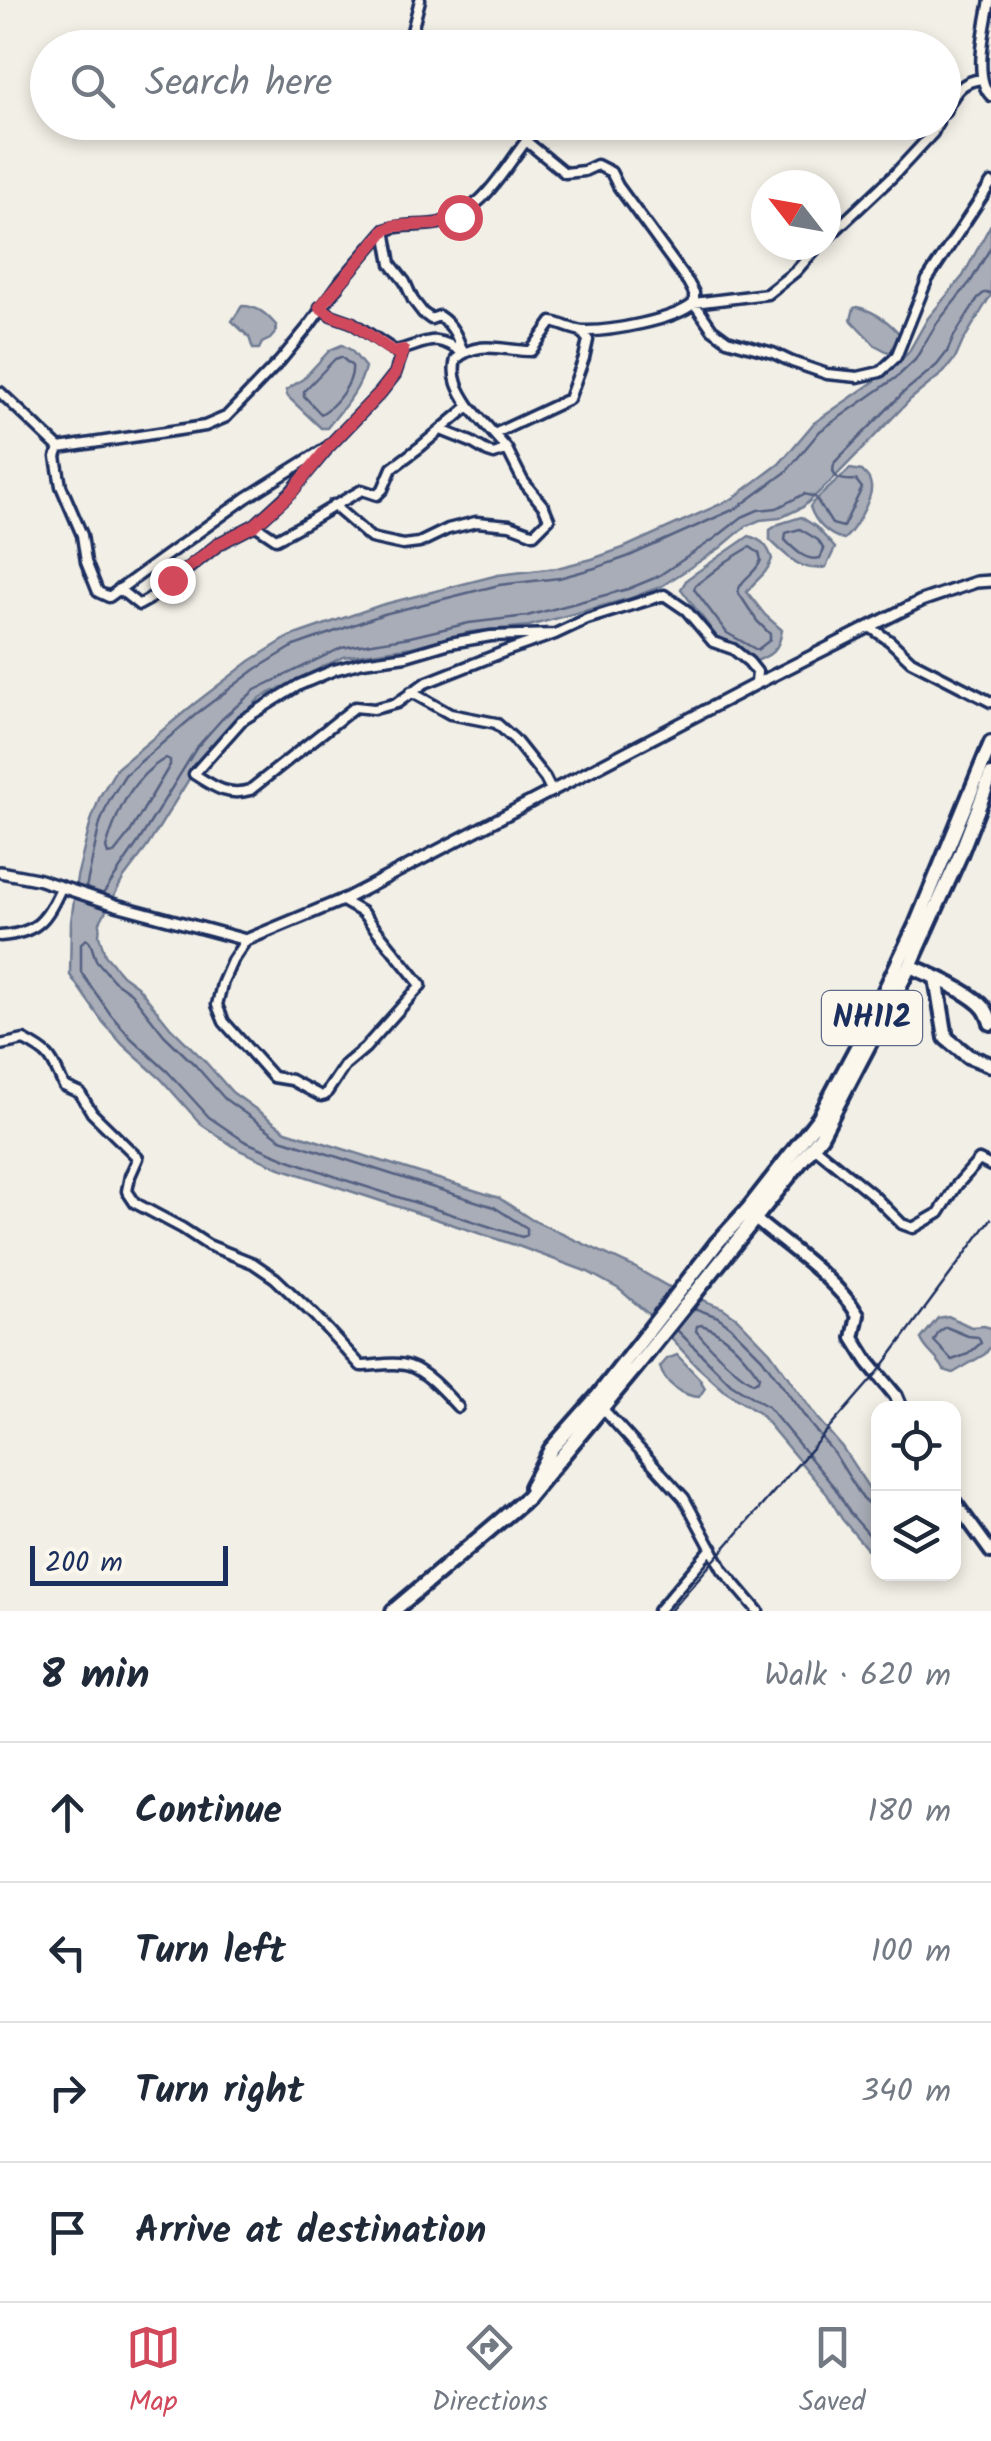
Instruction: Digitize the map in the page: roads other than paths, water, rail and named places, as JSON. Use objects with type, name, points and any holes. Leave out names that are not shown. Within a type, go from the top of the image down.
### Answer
[{"type":"highway","name":"NH112","points":[[392,1611],[527,1498],[602,1408],[819,1118],[909,942],[991,743]]},
{"type":"highway","name":"NH112","points":[[707,1268],[755,1219],[821,1136],[910,966],[991,775]]},
{"type":"highway","points":[[910,966],[981,1004],[991,1023]]},
{"type":"highway","points":[[936,978],[946,1038],[968,1056],[991,1065]]},
{"type":"highway","name":"NH112","points":[[527,1498],[551,1449],[632,1363]]},
{"type":"main road","points":[[755,1219],[814,1267],[851,1305],[858,1316],[853,1338],[898,1401]]},
{"type":"main road","points":[[961,1511],[991,1552]]},
{"type":"street","points":[[412,30],[420,0]]},
{"type":"street","points":[[990,0],[982,79],[991,96]]},
{"type":"street","points":[[961,86],[982,79]]},
{"type":"street","points":[[841,224],[926,140]]},
{"type":"street","points":[[59,448],[205,426],[226,416],[280,361],[385,230],[459,217],[494,186],[526,141],[565,173],[597,166],[611,172],[688,282],[694,303],[712,329],[727,340],[827,374],[858,378],[880,372],[896,357],[928,280],[991,183]]},
{"type":"street","points":[[385,230],[391,264],[413,300],[431,319],[439,316],[447,320],[463,353]]},
{"type":"street","points":[[333,506],[371,538],[403,544],[419,544],[448,529],[476,522],[510,525],[534,534],[549,519],[544,507],[523,480],[507,449],[469,406],[456,384],[456,359],[483,346],[531,351],[552,322],[580,331],[638,324],[671,317],[694,303],[767,294],[805,260]]},
{"type":"street","points":[[320,307],[351,322],[395,352],[416,343],[440,340],[463,353]]},
{"type":"street","points":[[494,434],[569,398],[588,340],[580,331]]},
{"type":"street","points":[[120,589],[139,605],[220,543],[255,525],[292,492],[380,393],[395,374],[403,350]]},
{"type":"street","points":[[0,392],[59,448]]},
{"type":"street","points":[[255,525],[276,539],[362,490],[378,496],[392,468],[469,406]]},
{"type":"street","points":[[441,430],[494,454],[507,449]]},
{"type":"street","points":[[59,448],[56,457],[61,486],[82,535],[86,562],[98,592],[109,597],[246,498],[329,446]]},
{"type":"street","points":[[341,900],[362,912],[421,985],[345,1065],[326,1095],[321,1096],[291,1080],[274,1077],[224,1022],[217,1005],[232,961],[246,940],[341,900],[942,592],[991,582]]},
{"type":"street","points":[[555,634],[491,636],[334,670],[299,685],[241,721],[194,774],[236,794],[250,790],[355,707],[397,703],[425,683],[664,594],[686,610],[716,644],[732,649],[749,662],[757,672],[756,684]]},
{"type":"street","points":[[870,627],[910,661],[991,702]]},
{"type":"street","points":[[412,692],[450,714],[496,723],[514,739],[552,792]]},
{"type":"street","points":[[0,872],[37,879],[246,940]]},
{"type":"street","points":[[0,936],[20,934],[45,920],[62,888]]},
{"type":"street","points":[[0,1045],[24,1040],[53,1060],[64,1086],[80,1093],[92,1113],[138,1158],[127,1191],[136,1203],[208,1245],[253,1262],[315,1316],[361,1366],[411,1366],[458,1407]]},
{"type":"street","points":[[813,1146],[862,1184],[902,1224],[913,1228],[939,1213],[957,1184],[979,1160],[991,1166]]},
{"type":"street","points":[[602,1408],[684,1498],[723,1570],[758,1611]]},
{"type":"street","points":[[658,1611],[712,1548]]},
{"type":"water","points":[[991,224],[991,295],[956,357],[803,507],[780,518],[746,526],[662,586],[631,598],[529,626],[470,632],[412,647],[343,657],[260,698],[205,753],[123,879],[100,922],[99,935],[105,955],[232,1092],[286,1131],[499,1198],[532,1220],[737,1318],[770,1352],[871,1491],[871,1554],[760,1414],[726,1392],[619,1289],[588,1272],[518,1246],[280,1168],[239,1150],[202,1125],[161,1079],[123,1045],[70,975],[71,922],[91,821],[117,768],[250,661],[289,637],[381,605],[498,575],[592,559],[732,499],[779,464],[814,423],[892,369],[908,353],[928,318],[963,276]]},
{"type":"water","points":[[242,306],[261,311],[276,325],[276,332],[259,349],[253,349],[249,337],[232,321]]},
{"type":"water","points":[[854,308],[882,318],[897,331],[901,336],[895,350],[888,352],[875,345],[851,320]]},
{"type":"water","points":[[342,345],[365,367],[350,399],[327,428],[321,428],[287,396],[286,390],[303,379],[330,350]]},
{"type":"water","points":[[850,469],[867,476],[871,491],[862,514],[844,539],[823,528],[810,507]]},
{"type":"water","points":[[801,517],[835,548],[826,567],[802,565],[770,540],[770,530]]},
{"type":"water","points":[[749,536],[764,544],[772,559],[747,592],[782,630],[774,651],[754,662],[720,641],[681,589],[687,579]]},
{"type":"water","points":[[948,1316],[971,1327],[991,1328],[991,1346],[985,1354],[953,1373],[944,1370],[921,1339],[938,1318]]},
{"type":"water","points":[[677,1355],[705,1388],[699,1397],[675,1388],[662,1373],[660,1367]]},
{"type":"railway","points":[[670,1611],[879,1371],[991,1219]]}]
